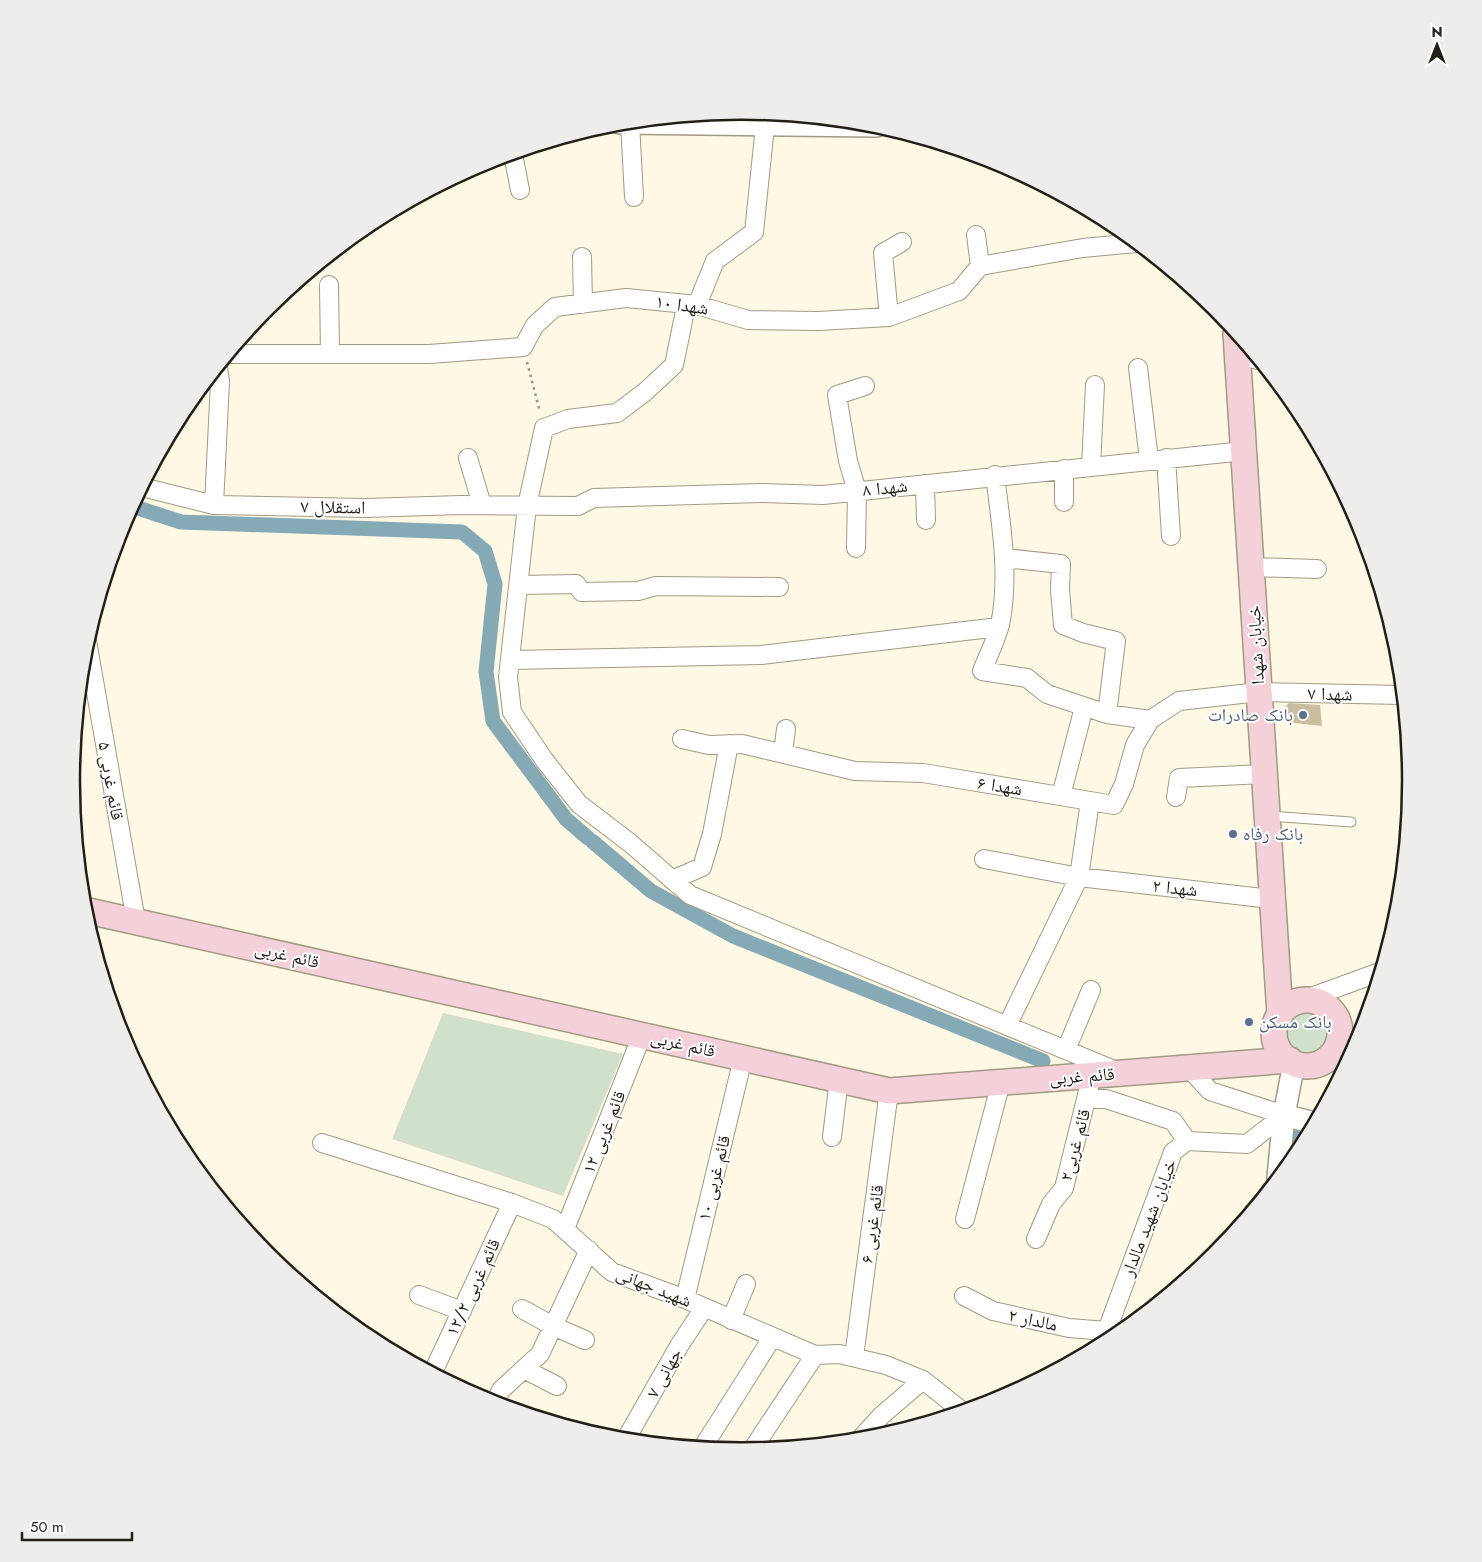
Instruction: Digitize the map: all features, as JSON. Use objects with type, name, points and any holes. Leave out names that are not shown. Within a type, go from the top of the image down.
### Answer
[{"type":"main road","name":"خیابان شهدا","points":[[1244,353],[1244,451],[1271,899],[1280,1015]]},
{"type":"main road","name":"قائم غربی","points":[[93,912],[889,1091],[1188,1067],[1292,1062]]},
{"type":"main road","points":[[1339,1024],[1336,1060],[1310,1065],[1292,1062],[1282,1054],[1276,1045],[1275,1024],[1280,1015],[1294,1003],[1303,1000],[1320,1002],[1328,1007],[1339,1024],[1353,1032]]},
{"type":"street","points":[[700,121],[765,126],[799,123]]},
{"type":"street","points":[[765,126],[754,232],[715,260],[697,305],[685,311],[674,364],[645,392],[617,413],[568,419],[544,428],[527,506],[508,677],[512,712],[545,761],[579,804],[690,895],[1121,1072]]},
{"type":"street","points":[[626,131],[634,198]]},
{"type":"street","points":[[514,160],[520,190]]},
{"type":"street","points":[[976,236],[980,266],[1083,248],[1125,244]]},
{"type":"street","points":[[889,317],[883,253],[902,242]]},
{"type":"street","points":[[582,257],[583,304]]},
{"type":"street","name":"شهدا ۱۰","points":[[523,347],[535,324],[555,307],[626,298],[697,305],[748,320],[818,321],[889,317],[959,291],[980,266]]},
{"type":"street","points":[[329,284],[330,354]]},
{"type":"street","points":[[237,354],[429,354],[523,347]]},
{"type":"street","points":[[1138,368],[1158,459],[1170,536]]},
{"type":"street","points":[[214,505],[219,376]]},
{"type":"street","points":[[1091,466],[1095,385]]},
{"type":"street","points":[[856,548],[857,491],[848,461],[837,395],[865,386]]},
{"type":"street","name":"شهدا ۸","points":[[527,506],[578,506],[594,498],[761,493],[823,495],[996,475],[1244,451]]},
{"type":"street","points":[[468,458],[482,505]]},
{"type":"street","points":[[1064,468],[1064,502]]},
{"type":"street","points":[[996,475],[1005,558],[1005,590],[1000,626],[982,671],[1027,678],[1047,694],[1084,707],[1108,714],[1150,720]]},
{"type":"street","points":[[925,484],[926,520]]},
{"type":"street","name":"استقلال ۷","points":[[148,489],[214,505],[365,508],[482,505],[527,506]]},
{"type":"street","points":[[1005,558],[1061,564],[1062,625],[1116,642],[1108,714]]},
{"type":"street","points":[[1251,567],[1317,569]]},
{"type":"street","points":[[519,585],[576,584],[582,592],[638,592],[656,586],[779,587]]},
{"type":"street","points":[[510,660],[761,655],[1000,626]]},
{"type":"street","name":"قائم غربی ۵","points":[[91,664],[136,921]]},
{"type":"street","name":"شهدا ۷","points":[[1258,692],[1396,695]]},
{"type":"street","name":"شهدا ۶","points":[[682,739],[709,745],[742,744],[854,771],[923,774],[1114,805],[1124,784],[1135,745],[1150,720],[1179,701],[1258,692]]},
{"type":"street","points":[[1061,796],[1084,707]]},
{"type":"street","points":[[783,753],[786,729]]},
{"type":"street","points":[[672,880],[702,867],[712,834],[730,744]]},
{"type":"street","points":[[1176,797],[1179,778],[1264,774]]},
{"type":"street","points":[[1008,1026],[1079,877],[1090,801]]},
{"type":"street","name":"شهدا ۲","points":[[984,859],[1079,877],[1271,899]]},
{"type":"street","points":[[1303,1000],[1372,975]]},
{"type":"street","points":[[1066,1050],[1091,990]]},
{"type":"street","name":"قائم غربی ۱۲","points":[[565,1229],[642,1035]]},
{"type":"street","name":"قائم غربی ۱۰","points":[[685,1299],[743,1058]]},
{"type":"street","points":[[1281,1161],[1284,1115],[1292,1062]]},
{"type":"street","points":[[1188,1067],[1210,1091],[1307,1121]]},
{"type":"street","name":"۲قائم غربی","points":[[1036,1239],[1051,1204],[1064,1188],[1092,1075]]},
{"type":"street","points":[[832,1137],[839,1079]]},
{"type":"street","points":[[965,1219],[1001,1082]]},
{"type":"street","name":"قائم غربی ۶","points":[[854,1357],[889,1091]]},
{"type":"street","points":[[1087,1099],[1106,1099],[1173,1121],[1187,1141]]},
{"type":"street","name":"خیابان شهید مالدار","points":[[1106,1332],[1173,1152],[1187,1141],[1247,1144],[1284,1115]]},
{"type":"street","name":"شهید جهانی","points":[[322,1143],[512,1202],[553,1219],[612,1272],[685,1299],[815,1355],[839,1354],[886,1365],[923,1380],[956,1406]]},
{"type":"street","name":"قائم غربی ۱۲/۲","points":[[436,1367],[512,1202]]},
{"type":"street","points":[[498,1396],[501,1390],[540,1354],[589,1250]]},
{"type":"street","points":[[731,1320],[746,1284]]},
{"type":"street","points":[[419,1295],[462,1311]]},
{"type":"street","name":"مالدار ۲","points":[[964,1296],[992,1311],[1100,1336]]},
{"type":"street","name":"جهانی ۷","points":[[631,1432],[679,1346],[704,1308]]},
{"type":"street","points":[[522,1309],[553,1326],[585,1340]]},
{"type":"street","points":[[707,1441],[772,1338]]},
{"type":"street","points":[[758,1442],[815,1355]]},
{"type":"street","points":[[524,1369],[557,1386]]},
{"type":"street","points":[[869,1429],[882,1415],[923,1380]]},
{"type":"lane","points":[[1267,816],[1351,822]]},
{"type":"path","points":[[523,347],[538,397],[544,428]]},
{"type":"green space","points":[[1302,1005],[1314,1005],[1324,1009],[1332,1017],[1336,1033],[1332,1049],[1324,1057],[1314,1061],[1302,1061],[1292,1057],[1284,1049],[1280,1039],[1280,1027],[1284,1017],[1292,1009]]},
{"type":"green space","points":[[443,1013],[623,1054],[563,1196],[392,1139]]},
{"type":"building","name":"بانک صادرات","points":[[1289,703],[1320,705],[1322,726],[1285,722],[1284,708]]},
{"type":"waterway","points":[[139,508],[181,522],[462,532],[485,551],[495,584],[486,672],[493,721],[566,819],[588,838]]},
{"type":"waterway","points":[[592,841],[651,891],[733,936],[1043,1061]]},
{"type":"place","name":"بانک صادرات","points":[[1303,715]]},
{"type":"place","name":"بانک رفاه","points":[[1233,834]]},
{"type":"place","name":"بانک مسکن","points":[[1249,1022]]}]
